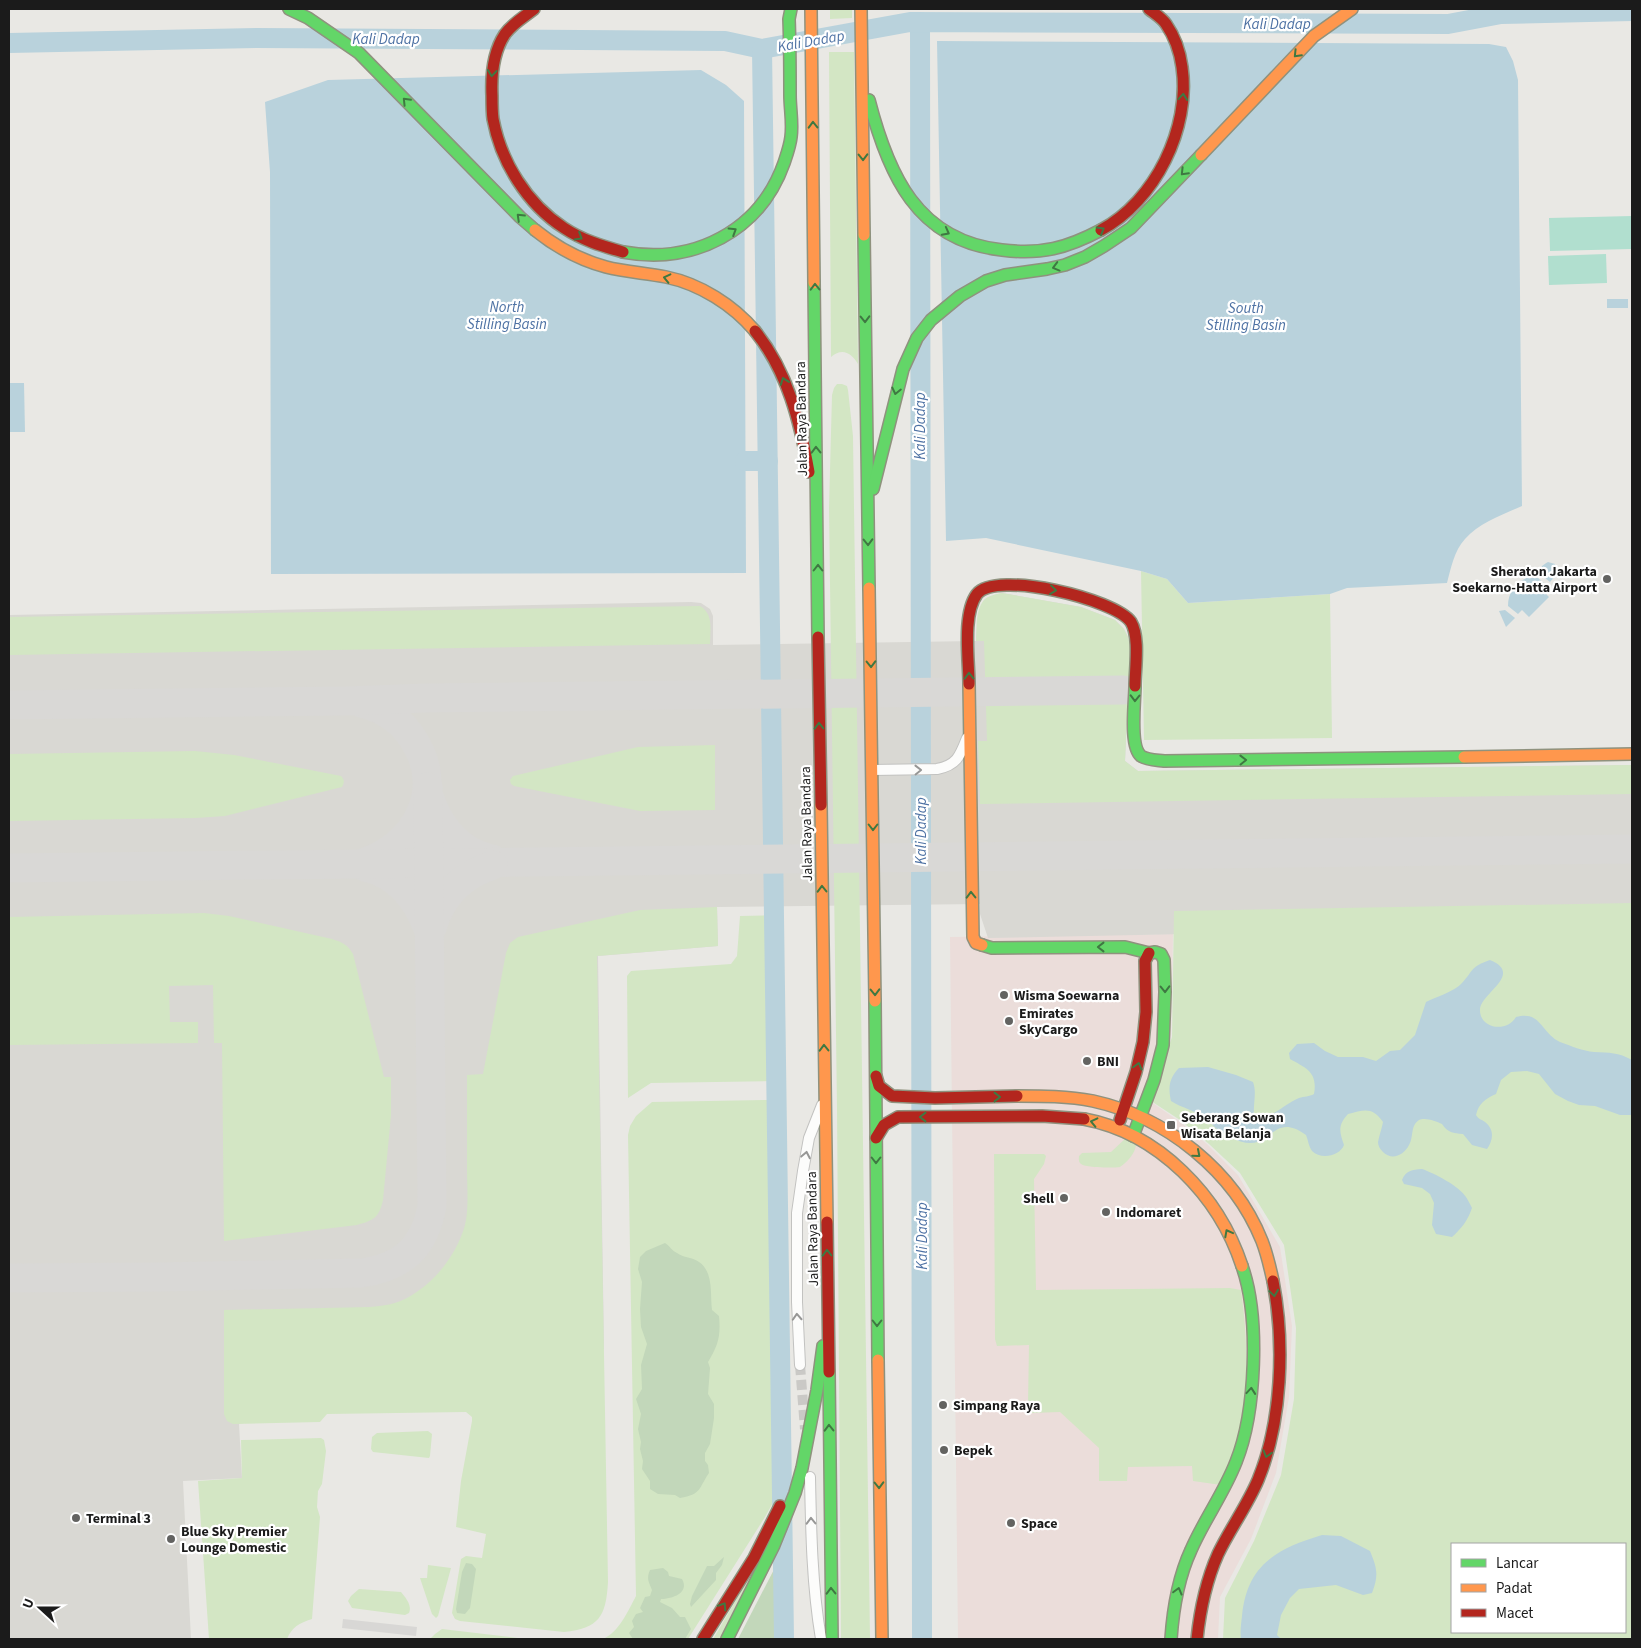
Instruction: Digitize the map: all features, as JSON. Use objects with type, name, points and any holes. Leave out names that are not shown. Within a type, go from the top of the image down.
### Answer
[{"type":"main road","points":[[289,9],[308,18],[359,53],[539,235],[566,251],[594,263],[620,271],[673,279],[696,287],[728,305],[758,335],[781,373],[798,418],[817,516]]},
{"type":"main road","points":[[534,9],[510,28],[497,51],[492,67],[490,94],[493,119],[500,145],[510,170],[525,192],[547,217],[585,241],[603,249],[646,256],[676,253],[707,246],[745,223],[768,199],[783,167],[791,136],[790,14]]},
{"type":"main road","name":"Jalan Raya Bandara","points":[[811,9],[832,1639]]},
{"type":"main road","points":[[862,74],[885,152],[910,200],[926,218],[952,236],[984,248],[1001,251],[1039,252],[1057,249],[1093,234],[1111,224],[1142,196],[1156,178],[1170,151],[1180,121],[1184,83],[1181,62],[1175,43],[1165,24],[1149,9]]},
{"type":"main road","points":[[868,513],[901,371],[912,345],[925,326],[978,285],[1013,274],[1029,273],[1057,267],[1092,254],[1119,237],[1131,228],[1314,36],[1350,10]]},
{"type":"main road","points":[[861,15],[882,1639]]},
{"type":"main road","points":[[1133,1136],[1157,1072],[1163,1046],[1165,1025],[1164,960],[1158,952],[1149,953],[1125,947],[992,948],[976,943],[973,937],[968,627],[971,605],[975,597],[986,588],[1000,584],[1060,591],[1120,613],[1132,624],[1136,639],[1134,743],[1137,752],[1149,760],[1632,754]]},
{"type":"main road","points":[[1117,1129],[1138,1066],[1143,1043],[1146,1019],[1145,961],[1149,953]]},
{"type":"main road","points":[[876,1076],[879,1086],[884,1091],[892,1096],[899,1097],[1053,1097],[1106,1104],[1153,1123],[1173,1135],[1197,1154],[1233,1192],[1254,1224],[1268,1257],[1276,1303],[1280,1368],[1279,1385],[1268,1453],[1250,1497],[1216,1560],[1202,1604],[1198,1639]]},
{"type":"main road","points":[[876,1138],[886,1122],[898,1117],[1053,1116],[1084,1119],[1144,1140],[1182,1171],[1204,1196],[1222,1222],[1238,1250],[1245,1279],[1250,1310],[1253,1368],[1252,1393],[1242,1446],[1233,1471],[1191,1551],[1176,1598],[1171,1639]]},
{"type":"main road","points":[[727,1639],[785,1521],[795,1493],[802,1468],[817,1390],[828,1311]]},
{"type":"main road","points":[[703,1639],[745,1573],[778,1512],[809,1428]]},
{"type":"street","points":[[872,770],[937,770],[947,767],[958,759],[970,725]]},
{"type":"street","points":[[800,1365],[797,1302],[797,1213],[802,1171],[809,1138],[825,1097]]},
{"type":"street","points":[[810,1478],[816,1610],[821,1639]]},
{"type":"shaded area","points":[[1002,593],[1081,607],[1115,620],[1124,629],[1130,648],[1125,761],[1138,771],[1632,765],[1632,925],[988,938],[980,914],[980,904],[717,907],[718,946],[598,956],[604,1349],[239,1424],[242,1478],[183,1481],[191,1639],[9,1639],[9,615],[691,602],[701,603],[710,609],[713,616],[713,645],[976,641],[978,616],[984,600]]},
{"type":"shaded area","points":[[1173,934],[1171,1035],[1150,1101],[1208,1145],[1238,1175],[1280,1247],[1292,1326],[1289,1397],[1276,1473],[1251,1539],[1220,1597],[1218,1639],[958,1639],[950,937]]},
{"type":"shaded area","points":[[343,1619],[417,1627],[416,1636],[342,1628]]},
{"type":"green space","points":[[830,9],[852,9],[852,18],[830,19]]},
{"type":"green space","points":[[829,52],[854,52],[858,364],[850,354],[843,352],[839,352],[831,357]]},
{"type":"green space","points":[[1632,216],[1632,249],[1550,251],[1549,218]]},
{"type":"green space","points":[[1606,254],[1607,283],[1549,285],[1548,256]]},
{"type":"green space","points":[[837,384],[847,386],[853,436],[870,1639],[841,1639],[837,1108],[829,508],[832,395]]},
{"type":"green space","points":[[1141,571],[1167,579],[1188,603],[1330,594],[1332,738],[1144,740]]},
{"type":"green space","points":[[1002,593],[1081,607],[1115,620],[1124,629],[1130,648],[1125,761],[1138,771],[1632,765],[1632,794],[980,804],[978,741],[987,741],[984,641],[976,641],[977,620],[979,609],[984,600],[990,596]]},
{"type":"green space","points":[[700,606],[709,618],[711,628],[710,644],[9,655],[9,617]]},
{"type":"green space","points":[[715,745],[715,810],[640,811],[514,786],[510,780],[513,776],[638,747]]},
{"type":"green space","points":[[195,751],[234,755],[341,776],[344,783],[342,787],[225,816],[9,821],[9,754]]},
{"type":"green space","points":[[1632,903],[1632,1639],[1223,1639],[1225,1598],[1254,1541],[1281,1475],[1294,1399],[1296,1328],[1284,1245],[1240,1173],[1180,1120],[1151,1101],[1172,1037],[1174,911]]},
{"type":"green space","points":[[717,907],[718,946],[597,956],[608,1582],[605,1604],[598,1619],[593,1624],[564,1632],[460,1621],[455,1619],[452,1613],[461,1559],[466,1556],[482,1558],[486,1534],[456,1527],[461,1481],[472,1417],[466,1412],[327,1414],[320,1422],[233,1424],[227,1421],[224,1414],[224,1310],[380,1306],[403,1300],[427,1284],[451,1257],[465,1225],[468,1198],[467,1075],[483,1074],[506,953],[510,943],[518,937],[640,910]]},
{"type":"green space","points":[[204,913],[229,916],[332,939],[344,944],[353,954],[384,1077],[391,1077],[391,1115],[383,1200],[380,1211],[372,1220],[357,1225],[224,1241],[222,1043],[214,1043],[213,985],[169,986],[170,1022],[198,1022],[198,1043],[9,1045],[9,917]]},
{"type":"green space","points":[[779,915],[778,1081],[651,1083],[628,1098],[627,976],[631,971],[731,964],[737,956],[740,916]]},
{"type":"green space","points":[[768,1100],[770,1104],[775,1499],[688,1639],[603,1639],[609,1636],[618,1626],[636,1596],[628,1135],[630,1126],[636,1116],[652,1102]]},
{"type":"green space","points":[[1126,1138],[1136,1145],[1130,1158],[1120,1167],[1089,1166],[1079,1162],[1079,1156],[1082,1153],[1111,1152]]},
{"type":"green space","points":[[994,1154],[1044,1154],[1046,1156],[1044,1164],[1034,1179],[1036,1290],[1230,1288],[1241,1290],[1246,1347],[1246,1385],[1237,1448],[1221,1485],[1193,1481],[1192,1466],[1128,1467],[1127,1481],[1099,1481],[1099,1448],[1060,1412],[1031,1413],[1028,1404],[1029,1345],[997,1346],[995,1339]]},
{"type":"green space","points":[[665,1243],[675,1252],[697,1260],[704,1266],[709,1278],[712,1310],[719,1316],[720,1323],[718,1340],[708,1362],[710,1368],[708,1394],[714,1404],[710,1444],[705,1453],[705,1461],[708,1465],[709,1473],[696,1493],[680,1498],[675,1495],[658,1494],[650,1489],[650,1481],[642,1469],[643,1461],[638,1429],[641,1414],[636,1399],[642,1389],[641,1365],[647,1344],[641,1327],[642,1282],[638,1269],[640,1257],[646,1251]]},
{"type":"green space","points":[[428,1431],[432,1434],[429,1458],[373,1452],[371,1449],[372,1437],[377,1433]]},
{"type":"green space","points":[[321,1438],[324,1440],[326,1451],[322,1484],[318,1491],[317,1507],[320,1517],[312,1619],[296,1626],[287,1639],[209,1639],[198,1481],[242,1478],[241,1440]]},
{"type":"green space","points":[[781,1556],[782,1639],[738,1639]]},
{"type":"green space","points":[[724,1557],[722,1565],[716,1573],[716,1580],[691,1607],[692,1596],[707,1566],[714,1566]]},
{"type":"green space","points":[[466,1563],[472,1564],[476,1569],[470,1608],[465,1614],[457,1613],[456,1609],[462,1572]]},
{"type":"green space","points":[[428,1565],[451,1568],[436,1618],[432,1614],[420,1578],[427,1578]]},
{"type":"green space","points":[[663,1568],[668,1572],[669,1576],[682,1579],[684,1588],[679,1594],[661,1599],[660,1602],[672,1608],[680,1617],[685,1617],[691,1629],[685,1639],[633,1639],[629,1633],[634,1627],[632,1621],[636,1614],[643,1612],[640,1608],[645,1597],[650,1596],[652,1590],[648,1578],[650,1570]]},
{"type":"green space","points":[[751,1575],[720,1639],[713,1639]]},
{"type":"green space","points":[[359,1589],[401,1592],[408,1602],[409,1613],[405,1615],[352,1608],[348,1601]]},
{"type":"green space","points":[[442,1629],[526,1639],[430,1639]]},
{"type":"water","name":"South Stilling Basin","points":[[937,41],[1489,44],[1506,47],[1513,61],[1518,80],[1522,506],[1477,528],[1465,539],[1456,554],[1447,583],[1347,588],[1330,594],[1188,603],[1167,579],[1141,571],[986,538],[946,541]]},
{"type":"water","name":"North Stilling Basin","points":[[701,70],[726,85],[744,101],[746,573],[271,574],[270,172],[265,102],[328,80]]},
{"type":"water","points":[[1607,299],[1628,299],[1628,308],[1607,308]]},
{"type":"water","points":[[9,383],[24,383],[25,432],[9,432]]},
{"type":"water","points":[[1548,562],[1555,564],[1558,573],[1550,582],[1540,574],[1543,565]]},
{"type":"water","points":[[1529,577],[1538,578],[1547,586],[1543,591],[1549,597],[1529,617],[1522,610],[1518,614],[1508,606],[1508,601],[1514,588]]},
{"type":"water","points":[[1505,610],[1515,618],[1506,627],[1499,611]]},
{"type":"water","points":[[1490,960],[1499,965],[1503,971],[1498,984],[1482,1003],[1480,1009],[1484,1021],[1489,1025],[1500,1027],[1512,1022],[1516,1017],[1531,1017],[1536,1019],[1560,1042],[1586,1051],[1618,1054],[1632,1060],[1632,1115],[1620,1115],[1595,1106],[1579,1105],[1555,1094],[1539,1074],[1527,1071],[1511,1072],[1501,1080],[1496,1094],[1483,1102],[1477,1111],[1477,1117],[1488,1125],[1492,1132],[1492,1139],[1487,1149],[1472,1145],[1463,1134],[1451,1132],[1442,1124],[1424,1119],[1419,1120],[1414,1125],[1410,1142],[1404,1152],[1398,1156],[1386,1155],[1378,1145],[1383,1122],[1375,1113],[1367,1110],[1348,1114],[1340,1128],[1344,1145],[1342,1149],[1330,1156],[1325,1156],[1312,1151],[1306,1135],[1296,1129],[1280,1128],[1264,1139],[1246,1143],[1228,1136],[1207,1119],[1171,1101],[1170,1083],[1179,1068],[1208,1067],[1253,1082],[1255,1090],[1254,1115],[1258,1119],[1269,1116],[1299,1098],[1314,1094],[1314,1081],[1310,1072],[1290,1059],[1289,1053],[1297,1044],[1314,1043],[1338,1057],[1363,1057],[1376,1061],[1390,1051],[1400,1050],[1415,1035],[1426,1002],[1455,989],[1473,969]]},
{"type":"water","points":[[1422,1169],[1452,1184],[1463,1193],[1472,1208],[1464,1224],[1452,1237],[1436,1234],[1432,1225],[1434,1203],[1430,1194],[1422,1188],[1404,1184],[1402,1180],[1407,1172]]},
{"type":"water","points":[[1322,1535],[1341,1536],[1370,1551],[1376,1572],[1376,1581],[1372,1593],[1363,1595],[1336,1585],[1299,1589],[1290,1598],[1281,1615],[1277,1635],[1281,1639],[1241,1639],[1245,1598],[1257,1572],[1278,1553],[1291,1546]]},
{"type":"waterway","name":"Kali Dadap","points":[[9,43],[257,38],[725,41],[762,49],[910,22],[1448,24],[1501,14],[1632,11]]},
{"type":"waterway","name":"Kali Dadap","points":[[920,22],[922,1639]]},
{"type":"waterway","name":"Kali Dadap","points":[[762,49],[784,1639]]},
{"type":"waterway","name":"Kali Dadap","points":[[745,461],[768,461]]},
{"type":"taxiway","points":[[9,705],[1123,690]]},
{"type":"taxiway","points":[[361,703],[377,708],[403,726],[413,739],[423,758],[427,777],[426,795],[421,813],[412,828],[399,842],[383,854],[365,862]]},
{"type":"taxiway","points":[[9,1278],[361,1273],[389,1266],[409,1253],[417,1244],[428,1221],[432,1206],[428,787]]},
{"type":"taxiway","points":[[430,799],[434,810],[453,838],[471,851],[492,859]]},
{"type":"taxiway","points":[[9,868],[1632,849]]},
{"type":"taxiway","points":[[432,928],[441,906],[454,888],[482,869],[493,865]]},
{"type":"taxiway","points":[[365,867],[387,875],[404,889],[412,898],[428,929]]},
{"type":"tunnel","points":[[800,1365],[805,1429]]},
{"type":"traffic: fast","points":[[289,9],[308,18],[359,53],[535,230]]},
{"type":"traffic: fast","points":[[623,252],[649,255],[675,253],[699,247],[721,238],[741,224],[759,207],[773,187],[784,163],[792,132],[789,19],[791,9]]},
{"type":"traffic: fast","points":[[869,100],[886,153],[897,178],[911,199],[928,218],[948,233],[973,244],[1002,250],[1029,252],[1065,246],[1101,230]]},
{"type":"traffic: fast","points":[[873,489],[903,369],[917,338],[931,320],[960,296],[986,281],[1005,275],[1065,265],[1085,257],[1104,246],[1131,228],[1201,155]]},
{"type":"traffic: fast","points":[[864,235],[869,588]]},
{"type":"traffic: fast","points":[[814,283],[818,637]]},
{"type":"traffic: fast","points":[[1135,686],[1135,743],[1137,751],[1141,756],[1149,759],[1164,761],[1464,757]]},
{"type":"traffic: fast","points":[[982,945],[992,948],[1125,947],[1161,954],[1164,960],[1165,992],[1163,1045],[1154,1080],[1133,1136]]},
{"type":"traffic: fast","points":[[875,1001],[878,1360]]},
{"type":"traffic: fast","points":[[1171,1639],[1179,1583],[1186,1561],[1236,1462],[1248,1417],[1253,1364],[1253,1337],[1248,1287],[1242,1266]]},
{"type":"traffic: fast","points":[[727,1639],[774,1545],[795,1493],[802,1468],[817,1390],[823,1346]]},
{"type":"traffic: fast","points":[[829,1372],[832,1639]]},
{"type":"traffic: slow","points":[[811,9],[814,283]]},
{"type":"traffic: slow","points":[[861,9],[864,235]]},
{"type":"traffic: slow","points":[[1201,155],[1314,36],[1352,9]]},
{"type":"traffic: slow","points":[[535,230],[551,242],[587,261],[606,267],[679,280],[703,290],[726,304],[755,331]]},
{"type":"traffic: slow","points":[[869,588],[875,1001]]},
{"type":"traffic: slow","points":[[969,684],[973,937],[976,943],[982,945]]},
{"type":"traffic: slow","points":[[1464,757],[1632,754]]},
{"type":"traffic: slow","points":[[821,805],[827,1222]]},
{"type":"traffic: slow","points":[[1017,1096],[1065,1097],[1093,1101],[1120,1109],[1146,1120],[1171,1134],[1215,1170],[1234,1192],[1250,1216],[1262,1241],[1273,1281]]},
{"type":"traffic: slow","points":[[1084,1119],[1111,1126],[1137,1138],[1161,1153],[1183,1172],[1202,1192],[1218,1215],[1232,1240],[1242,1266]]},
{"type":"traffic: slow","points":[[878,1360],[882,1639]]},
{"type":"traffic: jam","points":[[534,9],[508,30],[495,56],[492,80],[492,113],[502,151],[527,194],[551,218],[578,236],[623,252]]},
{"type":"traffic: jam","points":[[1101,230],[1138,201],[1153,182],[1175,138],[1181,114],[1182,67],[1178,50],[1166,24],[1149,9]]},
{"type":"traffic: jam","points":[[755,331],[776,363],[791,398],[797,416],[809,472]]},
{"type":"traffic: jam","points":[[969,684],[968,625],[972,603],[977,594],[988,587],[1007,585],[1055,590],[1103,605],[1121,613],[1131,622],[1134,628],[1136,653],[1135,686]]},
{"type":"traffic: jam","points":[[818,637],[821,805]]},
{"type":"traffic: jam","points":[[1120,1120],[1136,1072],[1143,1042],[1146,1012],[1145,961],[1149,953]]},
{"type":"traffic: jam","points":[[876,1076],[879,1086],[892,1096],[935,1098],[1017,1096]]},
{"type":"traffic: jam","points":[[876,1138],[884,1125],[898,1117],[1042,1116],[1084,1119]]},
{"type":"traffic: jam","points":[[827,1222],[829,1372]]},
{"type":"traffic: jam","points":[[1197,1639],[1204,1596],[1214,1564],[1258,1480],[1272,1433],[1279,1382],[1280,1356],[1277,1305],[1273,1281]]},
{"type":"traffic: jam","points":[[703,1639],[754,1558],[780,1506]]},
{"type":"place","name":"Sheraton Jakarta Soekarno-Hatta Airport","points":[[1607,579]]},
{"type":"place","name":"Wisma Soewarna","points":[[1004,995]]},
{"type":"place","name":"Emirates SkyCargo","points":[[1009,1021]]},
{"type":"place","name":"BNI","points":[[1087,1061]]},
{"type":"place","name":"Seberang Sowan Wisata Belanja","points":[[1171,1125]]},
{"type":"place","name":"Shell","points":[[1064,1198]]},
{"type":"place","name":"Indomaret","points":[[1106,1212]]},
{"type":"place","name":"Simpang Raya","points":[[943,1405]]},
{"type":"place","name":"Bepek","points":[[944,1450]]},
{"type":"place","name":"Terminal 3","points":[[76,1518]]},
{"type":"place","name":"Space","points":[[1011,1523]]},
{"type":"place","name":"Blue Sky Premier Lounge Domestic","points":[[171,1539]]}]
